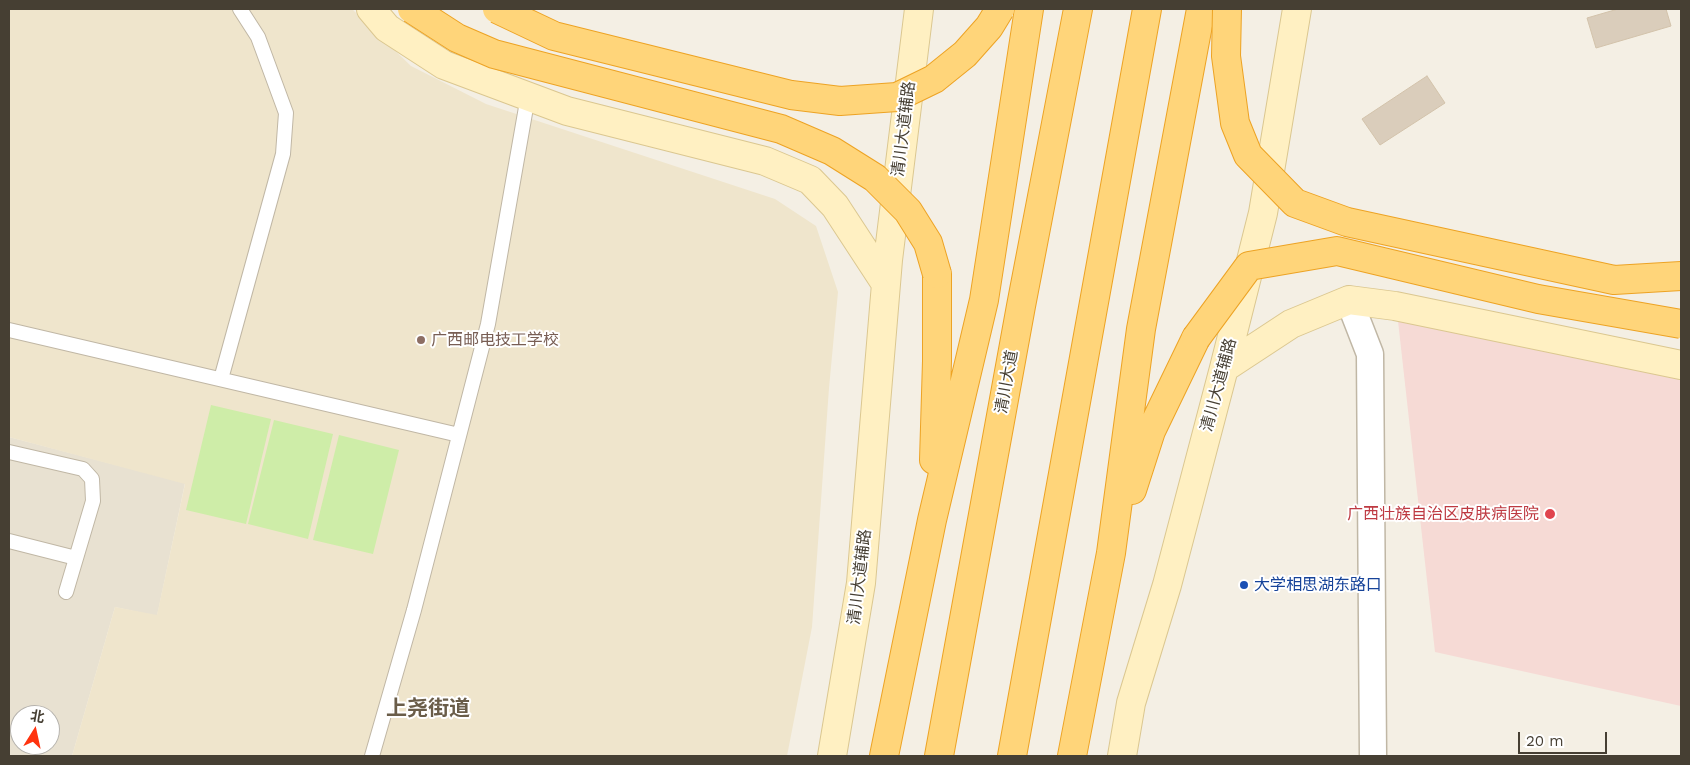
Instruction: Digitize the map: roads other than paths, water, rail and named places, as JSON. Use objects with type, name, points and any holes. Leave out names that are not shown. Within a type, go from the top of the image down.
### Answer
[{"type":"highway","points":[[412,9],[457,38],[494,54],[781,129],[832,151],[875,178],[908,211],[928,243],[937,274],[937,361],[932,520]]},
{"type":"highway","points":[[497,9],[554,36],[791,95],[840,101],[898,97],[934,79],[965,54],[989,27],[1000,9]]},
{"type":"highway","points":[[884,756],[932,520],[984,300],[1029,9]]},
{"type":"highway","name":"清川大道","points":[[939,756],[1021,306],[1078,9]]},
{"type":"highway","points":[[1012,756],[1147,9]]},
{"type":"highway","points":[[1072,756],[1111,553],[1141,328],[1201,9]]},
{"type":"highway","points":[[1227,9],[1226,56],[1235,123],[1248,155],[1295,203],[1346,222],[1614,280],[1681,276]]},
{"type":"highway","points":[[1111,553],[1151,431],[1196,338],[1249,266],[1337,250],[1538,299],[1681,324]]},
{"type":"main road","points":[[371,9],[387,28],[444,65],[567,111],[765,161],[810,180],[835,206],[886,284]]},
{"type":"main road","name":"清川大道辅路","points":[[832,756],[861,583],[886,284],[919,9]]},
{"type":"main road","name":"清川大道辅路","points":[[1122,756],[1131,703],[1167,585],[1263,214],[1297,9]]},
{"type":"main road","points":[[1224,368],[1291,324],[1349,300],[1395,306],[1681,365]]},
{"type":"street","points":[[1349,300],[1370,354],[1373,756]]},
{"type":"lane","points":[[221,379],[283,154],[286,113],[258,37],[240,9]]},
{"type":"lane","points":[[372,756],[414,610],[488,324],[528,96]]},
{"type":"lane","points":[[9,330],[459,435]]},
{"type":"lane","points":[[9,452],[83,470],[92,479],[93,501],[66,592]]},
{"type":"lane","points":[[9,541],[76,558]]},
{"type":"place","name":"广西邮电技工学校","points":[[421,340]]},
{"type":"place","name":"广西壮族自治区皮肤病医院","points":[[1550,514]]},
{"type":"place","name":"大学相思湖东路口","points":[[1244,585]]},
{"type":"district","name":"上尧街道","points":[[428,709]]}]
